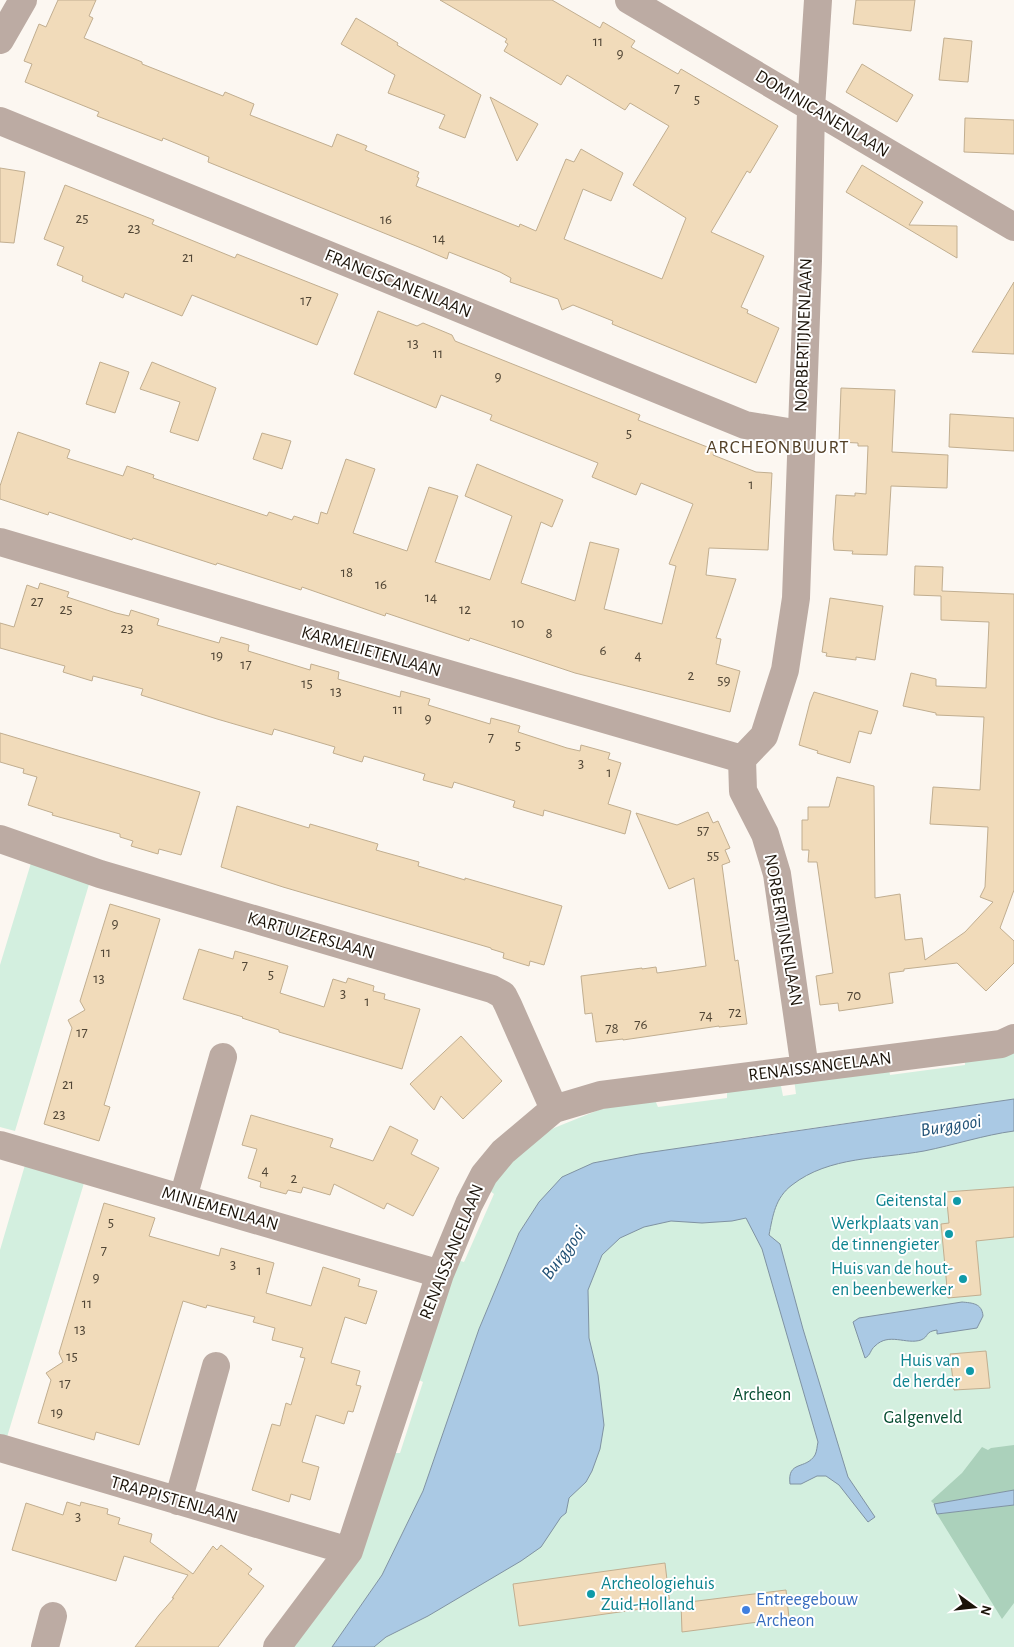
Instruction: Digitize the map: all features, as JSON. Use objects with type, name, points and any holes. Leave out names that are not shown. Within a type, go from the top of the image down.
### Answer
[{"type":"street","points":[[0,40],[23,0]]},
{"type":"street","name":"DOMINICANENLAAN","points":[[629,0],[1014,227]]},
{"type":"street","name":"NORBERTIJNENLAAN","points":[[805,1069],[777,874],[765,834],[743,791],[742,759],[764,736],[785,670],[796,598],[800,434],[808,261],[811,108],[818,0]]},
{"type":"street","name":"FRANCISCANENLAAN","points":[[0,121],[745,425],[800,434]]},
{"type":"street","name":"KARMELIETENLAAN","points":[[0,542],[335,642],[742,759]]},
{"type":"street","name":"KARTUIZERSLAAN","points":[[0,838],[100,874],[492,989],[503,995],[554,1109]]},
{"type":"street","name":"RENAISSANCELAAN","points":[[277,1647],[349,1551],[440,1274],[469,1204],[484,1175],[503,1152],[554,1109],[601,1095],[1000,1044],[1014,1038]]},
{"type":"street","points":[[182,1198],[223,1057]]},
{"type":"street","name":"MINIEMENLAAN","points":[[0,1145],[440,1274]]},
{"type":"street","points":[[178,1501],[216,1366]]},
{"type":"street","name":"TRAPPISTENLAAN","points":[[0,1448],[349,1551]]},
{"type":"street","points":[[44,1647],[53,1616]]},
{"type":"green space","points":[[31,863],[90,881],[15,1131],[0,1127],[0,965]]},
{"type":"green space","points":[[1014,1048],[1014,1099],[723,1141],[593,1163],[539,1202],[519,1233],[479,1329],[423,1491],[382,1575],[332,1647],[290,1647],[393,1453],[400,1453],[423,1382],[417,1379],[457,1260],[464,1262],[494,1194],[489,1190],[497,1174],[541,1136],[554,1128],[601,1109],[655,1100],[658,1107],[727,1098],[727,1091],[780,1081],[783,1096],[796,1094],[794,1079],[889,1069],[890,1075],[965,1065],[965,1058]]},
{"type":"green space","name":"Archeon","points":[[1014,1115],[1014,1647],[374,1647],[386,1637],[428,1616],[549,1206]]},
{"type":"green space","points":[[25,1165],[84,1183],[7,1437],[0,1435],[0,1250]]},
{"type":"green space","points":[[1014,1445],[1014,1490],[934,1504],[931,1501],[962,1473],[982,1447],[988,1450]]},
{"type":"green space","points":[[1014,1505],[1014,1603],[1002,1619],[937,1514]]},
{"type":"water","name":"Burggooi","points":[[1014,1099],[1014,1131],[924,1151],[855,1160],[822,1169],[792,1185],[782,1195],[776,1207],[769,1235],[780,1244],[803,1329],[848,1477],[875,1517],[868,1522],[839,1485],[826,1476],[817,1476],[801,1484],[790,1484],[791,1471],[811,1460],[816,1453],[818,1442],[762,1249],[746,1218],[702,1223],[671,1221],[644,1227],[620,1238],[602,1255],[588,1290],[589,1338],[598,1375],[604,1425],[600,1449],[586,1482],[569,1498],[566,1513],[561,1517],[541,1547],[521,1561],[428,1616],[386,1637],[374,1647],[332,1647],[382,1575],[423,1491],[479,1329],[519,1233],[539,1202],[562,1177],[593,1163],[639,1154]]},
{"type":"water","points":[[962,1302],[976,1304],[981,1308],[983,1316],[977,1328],[937,1334],[937,1330],[929,1333],[924,1339],[915,1341],[886,1340],[875,1346],[865,1358],[853,1322],[859,1318]]},
{"type":"water","points":[[1014,1490],[1014,1505],[937,1514],[934,1504]]},
{"type":"building","points":[[58,0],[96,0],[89,16],[93,18],[84,38],[142,62],[142,64],[223,96],[225,92],[254,104],[250,115],[332,147],[337,134],[367,146],[365,150],[419,172],[416,186],[519,227],[520,224],[536,231],[566,159],[574,162],[581,149],[623,173],[611,201],[583,189],[564,239],[662,279],[686,218],[633,185],[669,126],[630,103],[625,110],[567,75],[561,85],[504,51],[508,44],[505,42],[507,39],[440,0],[552,0],[600,28],[603,22],[635,41],[631,47],[678,74],[681,69],[778,126],[750,173],[747,171],[711,232],[764,256],[741,307],[748,310],[747,313],[779,328],[756,383],[612,324],[613,321],[573,305],[562,310],[558,299],[510,282],[511,278],[500,272],[449,252],[447,259],[208,162],[209,157],[163,138],[162,141],[97,116],[99,112],[25,82],[32,64],[24,61],[39,24],[46,27]]},
{"type":"building","points":[[856,0],[915,0],[911,31],[853,24]]},
{"type":"building","points":[[356,18],[481,95],[465,138],[439,128],[445,115],[388,93],[395,75],[341,44]]},
{"type":"building","points":[[944,38],[972,41],[968,82],[939,80]]},
{"type":"building","points":[[862,64],[913,95],[897,122],[846,92]]},
{"type":"building","points":[[490,97],[538,124],[517,161]]},
{"type":"building","points":[[965,118],[1014,120],[1014,154],[964,152]]},
{"type":"building","points":[[862,165],[923,202],[909,225],[957,226],[957,258],[846,192]]},
{"type":"building","points":[[0,168],[25,172],[14,243],[0,242]]},
{"type":"building","points":[[65,185],[154,220],[152,224],[235,258],[237,254],[338,294],[317,345],[192,295],[182,316],[125,293],[123,298],[82,281],[83,276],[57,265],[64,247],[44,239]]},
{"type":"building","points":[[1014,282],[1014,354],[972,352]]},
{"type":"building","points":[[378,311],[417,326],[423,323],[452,335],[455,341],[640,415],[638,420],[715,450],[713,455],[756,472],[772,473],[768,550],[709,548],[706,575],[736,579],[716,638],[721,639],[716,664],[740,671],[730,712],[575,673],[470,638],[469,641],[386,613],[385,616],[302,587],[301,590],[133,538],[132,540],[49,512],[48,515],[0,499],[0,486],[18,432],[70,450],[67,458],[123,476],[127,466],[154,475],[153,478],[267,516],[269,512],[292,520],[294,516],[318,524],[321,512],[327,514],[346,459],[375,469],[353,533],[407,551],[429,487],[458,496],[435,562],[490,580],[512,516],[465,496],[477,464],[563,500],[552,527],[541,522],[521,583],[575,601],[590,542],[619,549],[604,609],[662,624],[676,566],[669,564],[693,504],[641,483],[636,495],[592,477],[598,463],[490,420],[492,415],[441,395],[436,408],[354,374]]},
{"type":"building","points":[[100,362],[129,372],[115,413],[86,404]]},
{"type":"building","points":[[152,362],[216,388],[198,441],[170,432],[180,402],[140,389]]},
{"type":"building","points":[[841,388],[895,390],[892,452],[948,455],[947,488],[891,486],[887,555],[852,554],[853,551],[834,550],[836,495],[855,496],[855,493],[866,494],[868,446],[858,446],[858,443],[839,442]]},
{"type":"building","points":[[950,414],[1014,418],[1014,451],[949,447]]},
{"type":"building","points":[[262,433],[291,441],[282,469],[253,459]]},
{"type":"building","points":[[915,566],[943,567],[942,591],[1014,594],[1014,890],[1000,928],[1014,941],[1014,963],[986,991],[957,963],[904,969],[904,971],[889,973],[893,1003],[839,1011],[838,1003],[820,1005],[816,976],[833,973],[817,862],[808,862],[809,850],[802,850],[802,820],[808,820],[808,807],[829,807],[837,777],[874,786],[875,898],[900,894],[905,940],[922,938],[925,960],[965,932],[993,902],[980,897],[985,887],[988,827],[930,824],[933,787],[980,790],[984,717],[936,715],[936,713],[903,706],[911,673],[936,679],[936,686],[986,688],[989,622],[941,620],[941,596],[914,595]]},
{"type":"building","points":[[40,583],[69,592],[67,597],[116,613],[129,616],[131,610],[159,619],[157,625],[219,643],[221,637],[249,645],[248,651],[310,670],[311,664],[339,672],[338,679],[400,697],[401,691],[430,699],[428,705],[490,724],[491,718],[520,726],[518,732],[567,748],[580,751],[581,745],[610,753],[608,759],[621,763],[608,804],[631,811],[625,834],[544,810],[543,816],[513,807],[515,801],[454,782],[452,788],[423,780],[425,774],[364,756],[362,762],[333,753],[335,747],[274,729],[272,735],[217,719],[141,695],[143,689],[93,676],[92,681],[63,672],[65,666],[0,648],[0,623],[14,627],[27,585],[38,589]]},
{"type":"building","points":[[830,598],[883,606],[875,660],[856,657],[856,660],[826,656],[827,653],[822,652]]},
{"type":"building","points":[[814,692],[878,711],[871,734],[859,731],[850,763],[817,753],[818,751],[799,745]]},
{"type":"building","points":[[0,733],[200,792],[181,855],[159,849],[158,854],[131,846],[133,841],[120,837],[120,834],[52,815],[53,813],[28,805],[37,777],[23,773],[24,769],[0,762]]},
{"type":"building","points":[[237,806],[309,828],[310,824],[378,844],[376,850],[419,862],[418,866],[562,906],[544,965],[530,961],[529,966],[503,958],[504,953],[491,948],[221,867]]},
{"type":"building","points":[[708,812],[713,823],[718,821],[730,848],[725,850],[730,862],[722,865],[735,961],[738,960],[747,1024],[596,1042],[592,1013],[585,1014],[581,976],[642,968],[656,967],[657,973],[706,966],[694,878],[669,889],[636,813],[677,825]]},
{"type":"building","points":[[110,904],[160,919],[104,1105],[110,1107],[99,1141],[44,1124],[72,1028],[68,1020],[85,1010],[80,1001]]},
{"type":"building","points":[[199,949],[233,959],[235,951],[288,966],[280,993],[324,1007],[333,979],[346,983],[348,978],[374,986],[373,991],[385,994],[384,999],[420,1009],[402,1069],[279,1032],[279,1030],[243,1017],[183,999]]},
{"type":"building","points":[[461,1036],[502,1081],[463,1119],[441,1096],[434,1110],[410,1084]]},
{"type":"building","points":[[251,1115],[333,1139],[330,1147],[373,1161],[390,1126],[418,1140],[411,1154],[439,1168],[413,1216],[387,1203],[384,1209],[334,1184],[330,1195],[303,1187],[301,1193],[288,1190],[286,1194],[260,1187],[261,1182],[248,1178],[257,1149],[242,1145]]},
{"type":"building","points":[[1014,1187],[1014,1237],[976,1241],[981,1295],[948,1298],[941,1224],[949,1223],[946,1192]]},
{"type":"building","points":[[104,1203],[155,1218],[149,1236],[219,1256],[221,1248],[274,1263],[266,1293],[311,1306],[323,1267],[360,1279],[358,1286],[377,1291],[366,1324],[345,1317],[331,1363],[360,1371],[356,1385],[361,1386],[353,1412],[348,1411],[344,1424],[316,1415],[302,1462],[319,1467],[310,1500],[291,1494],[289,1502],[252,1490],[272,1424],[280,1426],[286,1403],[291,1405],[305,1358],[300,1357],[303,1348],[272,1340],[275,1328],[253,1322],[255,1317],[207,1305],[206,1308],[183,1301],[139,1445],[96,1432],[94,1440],[38,1423],[51,1380],[46,1373],[63,1362],[59,1353]]},
{"type":"building","name":"Huis van de herder","points":[[986,1351],[990,1388],[954,1390],[950,1354]]},
{"type":"building","points":[[67,1502],[80,1506],[81,1502],[108,1509],[107,1514],[120,1518],[118,1524],[152,1534],[150,1542],[193,1574],[213,1546],[217,1550],[221,1545],[252,1569],[248,1574],[264,1586],[218,1647],[135,1647],[174,1598],[172,1598],[188,1575],[124,1556],[116,1581],[12,1550],[26,1503],[63,1515]]},
{"type":"building","name":"Archeologiehuis Zuid-Holland","points":[[665,1563],[670,1605],[519,1626],[513,1584]]},
{"type":"building","name":"Entreegebouw Archeon","points":[[786,1590],[789,1618],[682,1632],[681,1603]]},
{"type":"place","name":"Geitenstal","points":[[957,1201]]},
{"type":"place","name":"Werkplaats van de tinnengieter","points":[[949,1234]]},
{"type":"place","name":"Huis van de hout- en beenbewerker","points":[[963,1279]]},
{"type":"place","name":"Huis van de herder","points":[[970,1371]]},
{"type":"place","name":"Archeologiehuis Zuid-Holland","points":[[591,1594]]},
{"type":"place","name":"Entreegebouw Archeon","points":[[746,1610]]},
{"type":"district","name":"ARCHEONBUURT","points":[[778,447]]},
{"type":"park label","name":"Galgenveld","points":[[923,1418]]}]
